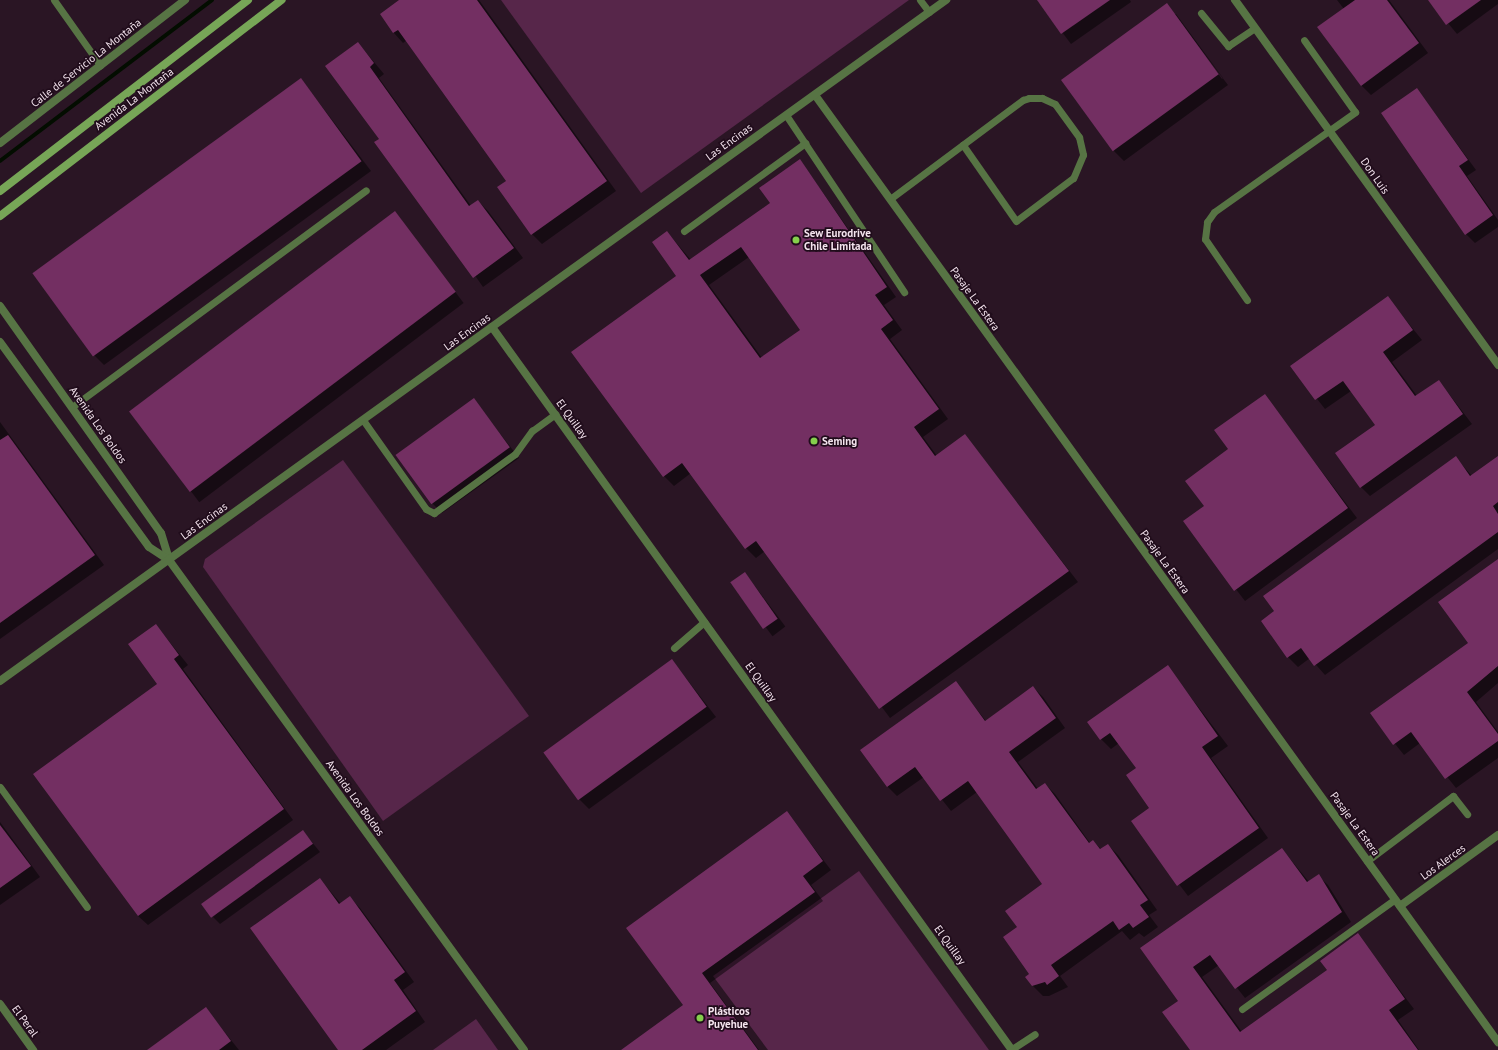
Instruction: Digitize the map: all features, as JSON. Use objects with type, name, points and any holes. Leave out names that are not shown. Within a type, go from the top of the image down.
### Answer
[{"type":"main road","name":"Avenida La Montaña","points":[[0,191],[248,0]]},
{"type":"main road","name":"Avenida La Montaña","points":[[0,216],[282,0]]},
{"type":"street","name":"Calle de Servicio La Montaña","points":[[0,143],[185,0]]},
{"type":"street","name":"Las Encinas","points":[[0,681],[946,0]]},
{"type":"street","name":"Don Luis","points":[[1235,0],[1498,365]]},
{"type":"street","name":"Pasaje La Estera","points":[[814,94],[1498,1042]]},
{"type":"street","name":"Avenida Los Boldos","points":[[0,306],[162,533],[168,560]]},
{"type":"street","name":"El Quillay","points":[[492,327],[1012,1050]]},
{"type":"street","name":"Avenida Los Boldos","points":[[0,342],[149,547],[168,560],[524,1050]]},
{"type":"street","name":"Los Alerces","points":[[1398,903],[1498,835]]},
{"type":"street","name":"El Peral","points":[[0,1004],[33,1050]]},
{"type":"lane","points":[[54,0],[100,65]]},
{"type":"lane","points":[[920,0],[929,12]]},
{"type":"lane","points":[[1200,13],[1228,46],[1255,28]]},
{"type":"lane","points":[[1247,300],[1205,239],[1207,222],[1214,212],[1331,132],[1355,112],[1304,40]]},
{"type":"lane","points":[[890,200],[1022,100],[1036,98],[1055,104],[1079,137],[1083,155],[1073,178],[1016,221],[963,145]]},
{"type":"lane","points":[[786,115],[904,292]]},
{"type":"lane","points":[[684,231],[804,143]]},
{"type":"lane","points":[[72,407],[366,190]]},
{"type":"lane","points":[[363,420],[426,509],[434,513],[514,454],[532,431],[555,414]]},
{"type":"lane","points":[[674,648],[704,622]]},
{"type":"lane","points":[[0,787],[88,907]]},
{"type":"lane","points":[[1367,860],[1453,796],[1467,814]]},
{"type":"lane","points":[[1242,1009],[1398,903]]},
{"type":"lane","points":[[1012,1050],[1036,1034]]},
{"type":"shaded area","points":[[501,0],[909,0],[641,193]]},
{"type":"shaded area","points":[[343,460],[529,716],[383,821],[203,567],[205,559]]},
{"type":"shaded area","points":[[859,871],[989,1050],[768,1050],[713,976]]},
{"type":"shaded area","points":[[476,1019],[498,1050],[433,1050]]},
{"type":"building","points":[[399,0],[477,0],[607,181],[531,235],[497,187],[506,181],[398,30],[393,33],[380,14]]},
{"type":"building","points":[[1037,0],[1110,0],[1061,34]]},
{"type":"building","points":[[1355,0],[1387,0],[1419,43],[1361,86],[1317,27]]},
{"type":"building","points":[[1428,0],[1481,0],[1446,25]]},
{"type":"building","points":[[1167,3],[1219,74],[1113,151],[1061,80]]},
{"type":"building","points":[[358,42],[374,63],[370,67],[469,206],[478,200],[514,248],[473,278],[374,142],[379,139],[325,66]]},
{"type":"building","points":[[301,78],[362,161],[93,356],[32,273]]},
{"type":"building","points":[[1417,88],[1468,160],[1459,166],[1493,215],[1465,235],[1381,113]]},
{"type":"building","points":[[800,159],[887,287],[875,295],[893,320],[881,329],[939,409],[914,427],[935,456],[965,434],[1069,571],[879,709],[756,541],[745,549],[682,463],[663,477],[571,352],[676,276],[652,242],[667,231],[689,260],[770,203],[759,188]],"holes":[[[741,247],[800,330],[760,358],[700,275]]]},
{"type":"building","points":[[395,211],[456,292],[190,492],[129,411]]},
{"type":"building","points":[[1388,296],[1413,330],[1383,352],[1415,396],[1439,380],[1463,414],[1360,488],[1335,453],[1375,425],[1343,381],[1315,400],[1290,366]]},
{"type":"building","points":[[1265,394],[1348,508],[1234,591],[1183,521],[1204,506],[1185,481],[1228,449],[1214,430]]},
{"type":"building","points":[[474,398],[510,447],[431,504],[396,455]]},
{"type":"building","points":[[8,435],[95,555],[0,623],[0,440]]},
{"type":"building","points":[[1456,456],[1470,476],[1498,456],[1498,502],[1493,506],[1498,514],[1498,532],[1314,666],[1301,648],[1287,658],[1261,621],[1274,611],[1263,596]]},
{"type":"building","points":[[1498,559],[1498,666],[1467,692],[1498,734],[1498,741],[1445,779],[1411,732],[1393,745],[1370,713],[1468,643],[1438,602]]},
{"type":"building","points":[[745,572],[778,619],[763,629],[730,582]]},
{"type":"building","points":[[156,624],[179,655],[174,659],[284,809],[138,916],[33,774],[157,684],[128,644]]},
{"type":"building","points":[[672,659],[707,707],[578,800],[543,752]]},
{"type":"building","points":[[1168,665],[1218,736],[1202,747],[1259,828],[1177,886],[1131,821],[1149,808],[1126,775],[1136,768],[1110,733],[1100,740],[1087,722]]},
{"type":"building","points":[[956,681],[985,721],[1033,686],[1056,718],[1009,752],[1036,789],[1045,783],[1089,843],[1093,840],[1100,849],[1108,844],[1148,900],[1140,905],[1149,917],[1133,928],[1129,923],[1119,930],[1113,921],[1051,965],[1059,976],[1047,985],[1045,982],[1032,986],[1025,977],[1029,974],[1003,937],[1017,927],[1005,911],[1042,884],[968,781],[940,801],[915,767],[887,787],[860,750]]},
{"type":"building","points":[[787,811],[823,861],[803,876],[815,892],[702,973],[758,1050],[621,1050],[683,1005],[626,928]]},
{"type":"building","points":[[0,825],[31,866],[0,888]]},
{"type":"building","points":[[303,830],[313,844],[211,918],[201,904]]},
{"type":"building","points":[[1282,848],[1307,882],[1319,874],[1342,912],[1235,989],[1210,955],[1193,967],[1240,1032],[1327,970],[1320,961],[1358,933],[1405,999],[1389,1010],[1418,1050],[1190,1050],[1162,1012],[1178,1001],[1140,948]]},
{"type":"building","points":[[320,878],[339,904],[350,896],[405,972],[394,980],[416,1011],[362,1050],[338,1050],[250,928]]},
{"type":"building","points":[[206,1007],[231,1041],[219,1050],[147,1050]]},
{"type":"waterway","points":[[0,161],[212,0]]},
{"type":"place","name":"Sew Eurodrive Chile Limitada","points":[[796,240]]},
{"type":"place","name":"Seming","points":[[814,441]]},
{"type":"place","name":"Plásticos Puyehue","points":[[700,1018]]}]
